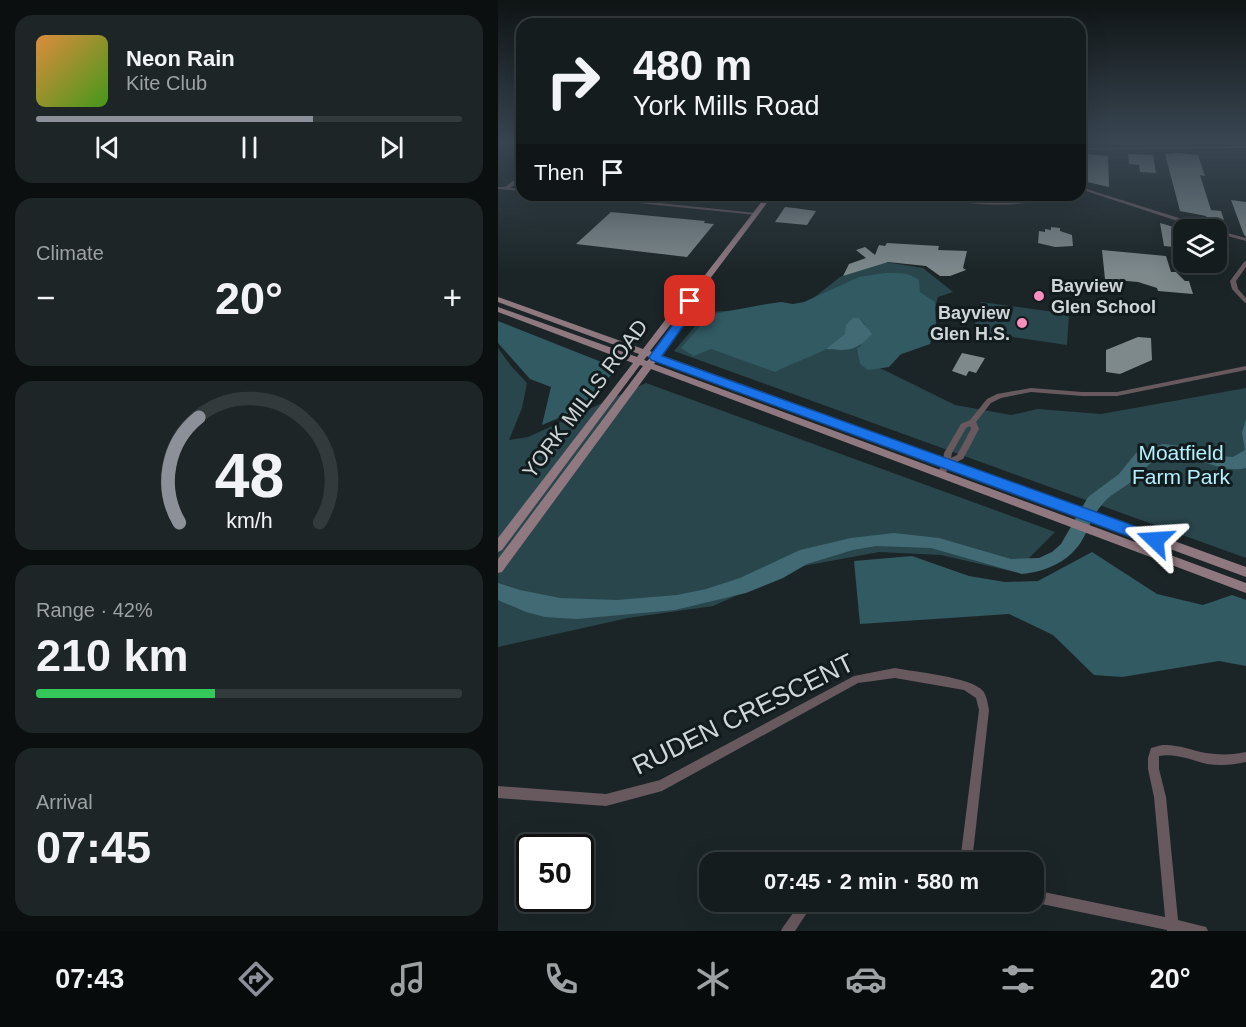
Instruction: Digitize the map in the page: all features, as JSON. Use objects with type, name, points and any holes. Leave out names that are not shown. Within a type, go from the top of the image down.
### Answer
[{"type":"main road","name":"YORK MILLS ROAD","points":[[500,544],[646,359],[685,315],[684,308],[766,201]]},
{"type":"main road","points":[[498,299],[559,321],[646,359]]},
{"type":"main road","points":[[498,309],[508,303]]},
{"type":"main road","points":[[498,309],[546,328],[646,359],[1175,554],[1246,588]]},
{"type":"main road","points":[[546,328],[559,321]]},
{"type":"main road","name":"YORK MILLS ROAD","points":[[498,568],[646,359]]},
{"type":"main road","points":[[1175,554],[1246,572]]},
{"type":"street","points":[[506,189],[511,185]]},
{"type":"street","points":[[498,188],[516,190]]},
{"type":"street","points":[[1086,190],[1177,219]]},
{"type":"street","points":[[628,201],[756,214]]},
{"type":"street","points":[[984,201],[1007,203],[1026,201]]},
{"type":"street","points":[[1227,234],[1246,240]]},
{"type":"street","points":[[1246,263],[1235,275],[1233,282],[1236,290],[1246,301]]},
{"type":"street","points":[[944,469],[948,453],[963,426],[972,422],[989,401],[1016,391],[1117,394],[1246,368]]},
{"type":"street","points":[[944,469],[960,457],[975,429],[972,422]]},
{"type":"street","name":"RUDEN CRESCENT","points":[[498,792],[606,800],[662,784],[857,679],[895,673],[966,686],[980,695],[984,710],[967,852]]},
{"type":"street","points":[[1172,927],[1159,793],[1152,760],[1155,752],[1170,750],[1221,760],[1246,757]]},
{"type":"street","points":[[1044,898],[1172,927],[1202,931]]},
{"type":"street","points":[[788,931],[801,912]]},
{"type":"green space","name":"Moatfield Farm Park","points":[[885,262],[923,268],[953,292],[938,297],[924,346],[894,357],[880,368],[955,405],[1011,415],[1038,409],[1101,414],[1246,388],[1246,558],[674,351],[707,312],[802,307],[840,277]]},
{"type":"green space","name":"Bayview Glen H.S.","points":[[981,302],[1069,314],[1067,345],[973,331]]},
{"type":"green space","points":[[498,348],[527,383],[522,408],[509,440],[528,437],[646,383],[1055,532],[1015,572],[941,555],[879,552],[803,566],[713,606],[628,618],[498,647]]},
{"type":"shaded area","points":[[885,273],[915,277],[919,280],[920,292],[935,302],[936,326],[930,344],[901,354],[889,367],[868,370],[860,364],[857,348],[860,347],[865,324],[859,318],[854,318],[837,342],[775,372],[711,349],[694,356],[681,348],[708,317],[718,313],[781,302],[793,304],[804,302],[859,277]]},
{"type":"shaded area","points":[[853,318],[859,318],[872,334],[852,349],[826,349],[845,334],[846,325]]},
{"type":"shaded area","points":[[498,321],[609,365],[615,371],[578,410],[542,425],[551,387],[530,379],[498,343]]},
{"type":"shaded area","points":[[1246,419],[1246,468],[1223,468],[1180,456],[1157,459],[1133,481],[1105,501],[1095,514],[1081,542],[1070,555],[1055,565],[1039,571],[1022,574],[931,548],[876,546],[853,550],[807,564],[783,578],[746,593],[675,610],[577,619],[545,617],[498,600],[498,583],[560,598],[617,600],[677,595],[740,578],[800,550],[851,538],[894,533],[939,538],[1011,559],[1039,558],[1052,552],[1061,544],[1088,497],[1119,474],[1136,453],[1163,444],[1191,447],[1220,456],[1233,457],[1245,450],[1242,433]]},
{"type":"shaded area","points":[[1092,552],[1157,594],[1203,605],[1232,595],[1246,600],[1246,666],[1219,661],[1122,677],[1094,675],[1053,635],[1009,614],[860,624],[854,561],[912,556],[969,576],[1005,582],[1038,581]]},
{"type":"building","points":[[1173,185],[1203,185],[1211,210],[1221,211],[1224,219],[1207,219],[1206,216],[1180,211]]},
{"type":"building","points":[[1231,200],[1246,202],[1246,236],[1244,235]]},
{"type":"building","points":[[785,207],[816,211],[807,225],[775,222]]},
{"type":"building","points":[[611,212],[705,221],[704,223],[714,224],[687,257],[576,244]]},
{"type":"building","points":[[1160,223],[1173,227],[1173,247],[1164,246]]},
{"type":"building","points":[[1051,227],[1060,228],[1060,231],[1072,235],[1073,246],[1055,247],[1038,243],[1039,231],[1051,230]]},
{"type":"building","points":[[887,243],[939,246],[938,250],[967,251],[963,268],[966,270],[950,276],[940,276],[926,266],[888,262],[843,276],[849,264],[866,258],[856,250],[865,247],[875,255],[879,245],[885,246]]},
{"type":"building","points":[[1102,250],[1166,256],[1171,272],[1189,281],[1193,294],[1158,291],[1157,288],[1138,282],[1105,279]]},
{"type":"building","points":[[1138,337],[1151,338],[1152,360],[1120,374],[1106,372],[1106,350]]},
{"type":"building","points":[[962,353],[985,358],[976,373],[969,371],[966,376],[952,371]]},
{"type":"place","name":"Bayview Glen School","points":[[1039,296]]},
{"type":"place","name":"Bayview Glen H.S.","points":[[1022,323]]},
{"type":"route","points":[[690,301],[684,308],[685,315],[655,357],[1155,540]]}]
